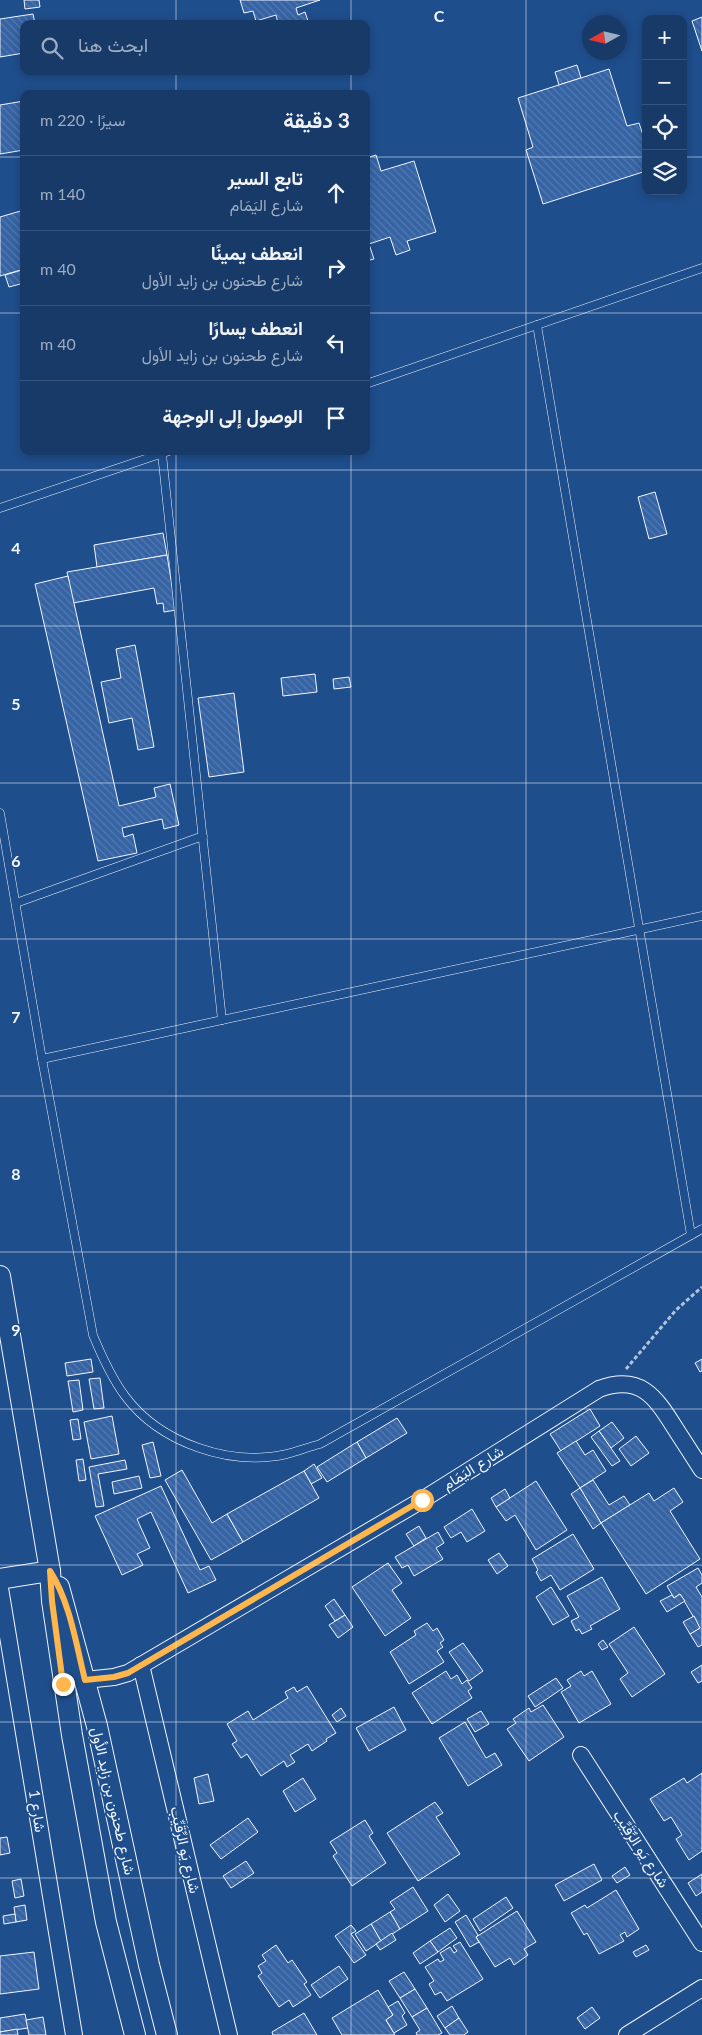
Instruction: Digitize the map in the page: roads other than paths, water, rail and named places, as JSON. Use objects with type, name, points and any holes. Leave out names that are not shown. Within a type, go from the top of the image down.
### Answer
[{"type":"street","name":"شارع طحنون بن زايد الأول","points":[[0,1276],[50,1571],[52,1601],[72,1735],[106,1922],[135,2035]]},
{"type":"street","name":"شارع اليَمَام","points":[[85,1680],[114,1677],[128,1673],[422,1500],[599,1389],[613,1384],[628,1384],[645,1390],[658,1401],[702,1470]]},
{"type":"street","name":"شارع طحنون بن زايد الأول","points":[[50,1571],[59,1587],[65,1604],[85,1680],[149,1965],[167,2035]]},
{"type":"street","points":[[0,1579],[50,1571]]},
{"type":"street","name":"شارع 1","points":[[0,1588],[74,2035]]},
{"type":"street","name":"شارع يَو الرِّقَيِّب","points":[[141,1665],[229,2035]]},
{"type":"street","name":"شارع يَو الرِّقَيِّب","points":[[581,1756],[702,1943]]},
{"type":"street","points":[[627,2035],[702,1988]]},
{"type":"lane","points":[[370,383],[702,268]]},
{"type":"lane","points":[[537,325],[691,1235]]},
{"type":"lane","points":[[0,508],[156,455]]},
{"type":"lane","points":[[165,455],[222,1020]]},
{"type":"lane","points":[[0,813],[42,1059],[93,1335],[106,1368],[126,1398],[152,1422],[182,1441],[215,1453],[250,1457],[286,1454],[320,1444],[702,1229]]},
{"type":"lane","points":[[16,902],[203,836]]},
{"type":"lane","points":[[42,1059],[702,916]]}]
